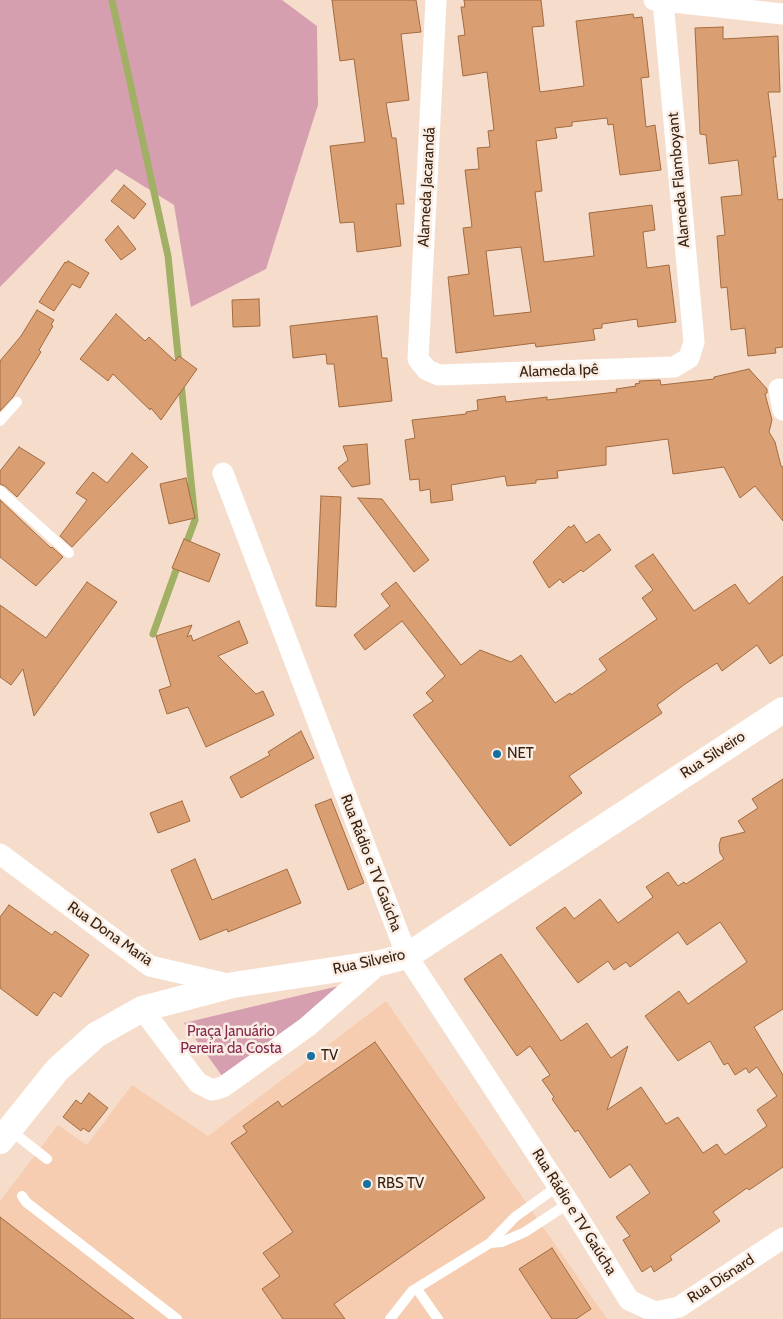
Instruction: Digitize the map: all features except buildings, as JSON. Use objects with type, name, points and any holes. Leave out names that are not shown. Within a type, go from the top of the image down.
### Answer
[{"type":"street","name":"Alameda Jacarandá","points":[[427,370],[418,360],[436,0]]},
{"type":"street","points":[[658,1],[733,4],[783,14]]},
{"type":"street","name":"Alameda Flamboyant","points":[[658,1],[694,342],[689,358]]},
{"type":"street","name":"Alameda Ipê","points":[[427,370],[440,375],[674,368],[689,358]]},
{"type":"street","points":[[779,389],[783,410]]},
{"type":"street","name":"Rua Rádio e TV Gaúcha","points":[[223,473],[407,956],[564,1194],[629,1300],[655,1312]]},
{"type":"street","name":"Rua Silveiro","points":[[3,1131],[63,1064],[96,1035],[142,1009],[232,986],[380,963],[407,956],[783,710]]},
{"type":"street","name":"Rua Dona Maria","points":[[0,854],[150,966],[232,986]]},
{"type":"street","points":[[142,1009],[198,1083],[212,1090],[223,1087],[307,1027],[380,963]]},
{"type":"street","name":"Rua Disnard","points":[[655,1312],[679,1307],[783,1238]]},
{"type":"lane","points":[[0,421],[17,402]]},
{"type":"lane","points":[[0,491],[69,553]]},
{"type":"lane","points":[[3,1131],[47,1159]]},
{"type":"lane","points":[[390,1319],[412,1291],[490,1244],[516,1216],[564,1194]]},
{"type":"lane","points":[[490,1244],[502,1242],[527,1231],[564,1194]]},
{"type":"lane","points":[[22,1196],[26,1202],[177,1319]]},
{"type":"lane","points":[[516,1216],[521,1228],[527,1231]]},
{"type":"lane","points":[[417,1288],[438,1319]]},
{"type":"shaded area","points":[[386,1001],[607,1319],[122,1319],[0,1224],[0,1201],[58,1125],[87,1145],[132,1085],[208,1136]]},
{"type":"green space","points":[[0,0],[282,0],[317,26],[318,105],[266,269],[191,307],[174,205],[116,169],[0,287]]},
{"type":"green space","name":"Praça Januário Pereira da Costa","points":[[347,984],[225,1080],[184,1023]]},
{"type":"waterway","points":[[112,0],[168,256],[179,365]]},
{"type":"waterway","points":[[181,383],[195,520],[185,547]]},
{"type":"waterway","points":[[153,634],[179,562]]},
{"type":"place","name":"NET","points":[[497,754]]},
{"type":"place","name":"TV","points":[[311,1056]]},
{"type":"place","name":"RBS TV","points":[[367,1184]]}]
